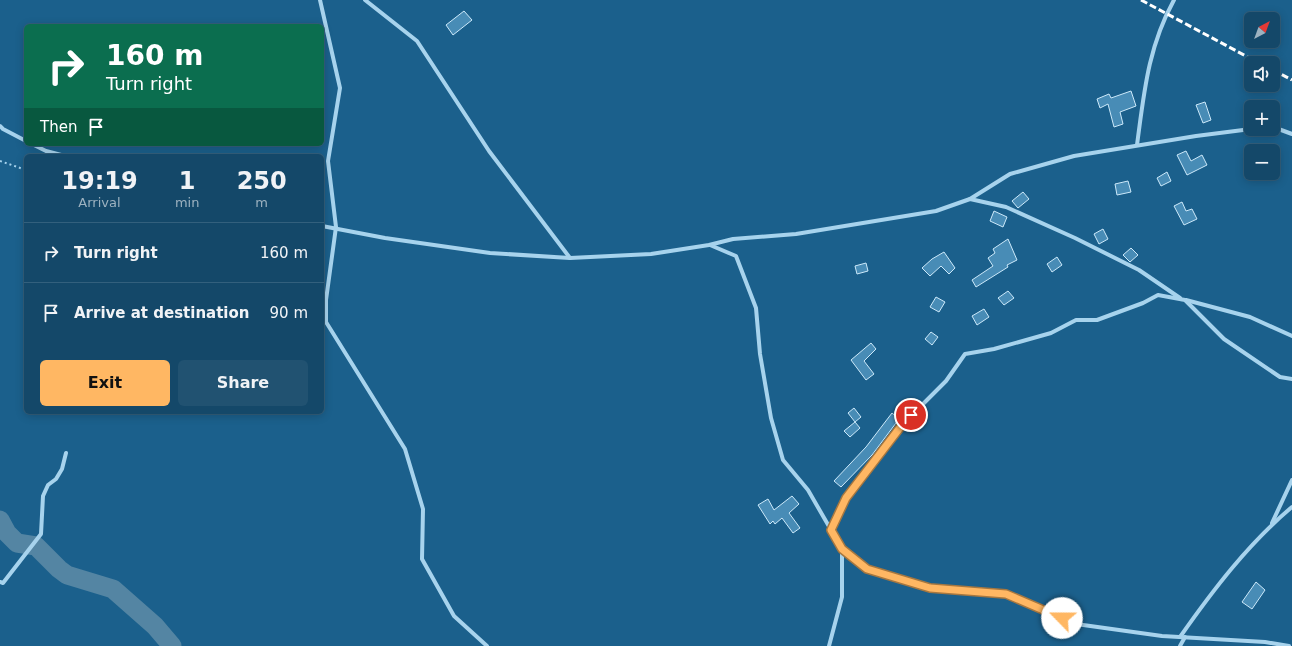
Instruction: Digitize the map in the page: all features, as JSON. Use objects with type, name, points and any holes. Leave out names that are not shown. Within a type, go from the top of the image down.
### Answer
[{"type":"street","points":[[320,0],[340,88],[328,161],[336,227],[326,300],[326,322],[405,449],[422,509],[422,559],[454,616],[487,646]]},
{"type":"street","points":[[365,0],[417,40],[489,151],[570,258]]},
{"type":"street","points":[[1137,146],[1146,74],[1158,34],[1174,0]]},
{"type":"street","points":[[0,126],[24,140]]},
{"type":"street","points":[[324,226],[336,227],[385,238],[459,249],[570,258],[651,254],[709,245],[733,239],[796,234],[936,211],[970,199],[1010,174],[1074,156],[1244,130]]},
{"type":"street","points":[[1280,130],[1292,134]]},
{"type":"street","points":[[36,146],[57,154]]},
{"type":"street","points":[[970,199],[1006,207],[1075,238],[1139,270],[1185,300],[1224,339],[1280,377],[1292,379]]},
{"type":"street","points":[[709,245],[736,256],[756,308],[760,354],[770,418],[783,460],[808,490],[842,549],[867,569],[930,588],[1006,594],[1076,624],[1180,637],[1265,642],[1289,646]]},
{"type":"street","points":[[831,530],[846,498],[876,458],[902,425],[946,381],[965,354],[994,350],[1051,333],[1076,320],[1097,320],[1143,303],[1158,295],[1185,300],[1250,317],[1292,336]]},
{"type":"street","points":[[0,582],[3,583],[41,534],[43,496],[48,485],[56,480],[62,469],[66,453]]},
{"type":"street","points":[[1270,525],[1292,480]]},
{"type":"street","points":[[1180,637],[1210,594],[1270,525],[1292,507]]},
{"type":"street","points":[[829,646],[842,597],[842,549]]},
{"type":"street","points":[[1180,646],[1185,637]]},
{"type":"path","points":[[0,161],[24,169]]},
{"type":"building","points":[[464,11],[472,20],[453,35],[446,25]]},
{"type":"building","points":[[1131,91],[1136,106],[1120,112],[1123,124],[1114,127],[1108,104],[1100,108],[1097,99],[1109,94],[1111,98]]},
{"type":"building","points":[[1205,102],[1211,120],[1203,123],[1196,105]]},
{"type":"building","points":[[1186,151],[1191,161],[1202,155],[1207,165],[1187,175],[1177,155]]},
{"type":"building","points":[[1167,172],[1171,181],[1161,186],[1157,178]]},
{"type":"building","points":[[1128,181],[1131,192],[1117,195],[1115,184]]},
{"type":"building","points":[[1023,192],[1029,199],[1018,208],[1012,201]]},
{"type":"building","points":[[1182,202],[1186,211],[1192,209],[1197,219],[1184,225],[1174,206]]},
{"type":"building","points":[[994,211],[1007,217],[1003,227],[990,221]]},
{"type":"building","points":[[1103,229],[1108,239],[1099,244],[1094,234]]},
{"type":"building","points":[[1008,239],[1017,260],[1007,265],[1008,267],[976,287],[972,280],[993,266],[988,258],[995,253],[993,249]]},
{"type":"building","points":[[1131,248],[1138,255],[1130,262],[1123,255]]},
{"type":"building","points":[[944,252],[955,268],[949,274],[941,266],[930,276],[922,268],[932,259]]},
{"type":"building","points":[[1057,257],[1062,265],[1052,272],[1047,264]]},
{"type":"building","points":[[866,263],[868,271],[857,274],[855,266]]},
{"type":"building","points":[[1008,291],[1014,298],[1004,305],[998,298]]},
{"type":"building","points":[[936,297],[945,302],[939,312],[930,307]]},
{"type":"building","points":[[984,309],[989,317],[977,325],[972,316]]},
{"type":"building","points":[[931,332],[938,337],[932,345],[925,339]]},
{"type":"building","points":[[871,343],[876,349],[864,361],[874,374],[866,380],[851,360]]},
{"type":"building","points":[[854,408],[861,417],[855,422],[848,413]]},
{"type":"building","points":[[892,413],[899,419],[872,455],[841,487],[834,481],[866,447]]},
{"type":"building","points":[[855,422],[860,428],[850,437],[844,431]]},
{"type":"building","points":[[792,496],[799,504],[789,513],[800,528],[793,533],[782,518],[775,524],[773,521],[770,524],[758,505],[768,499],[774,510]]},
{"type":"building","points":[[1256,582],[1265,590],[1252,609],[1242,602]]},
{"type":"waterway","points":[[0,520],[7,533],[17,543],[36,546],[67,575],[113,589],[155,626],[172,646]]},
{"type":"railway","points":[[1141,0],[1246,56]]},
{"type":"railway","points":[[1280,74],[1292,80]]},
{"type":"route","points":[[911,415],[846,498],[831,530],[842,549],[867,569],[930,588],[1006,594],[1062,618]]}]
